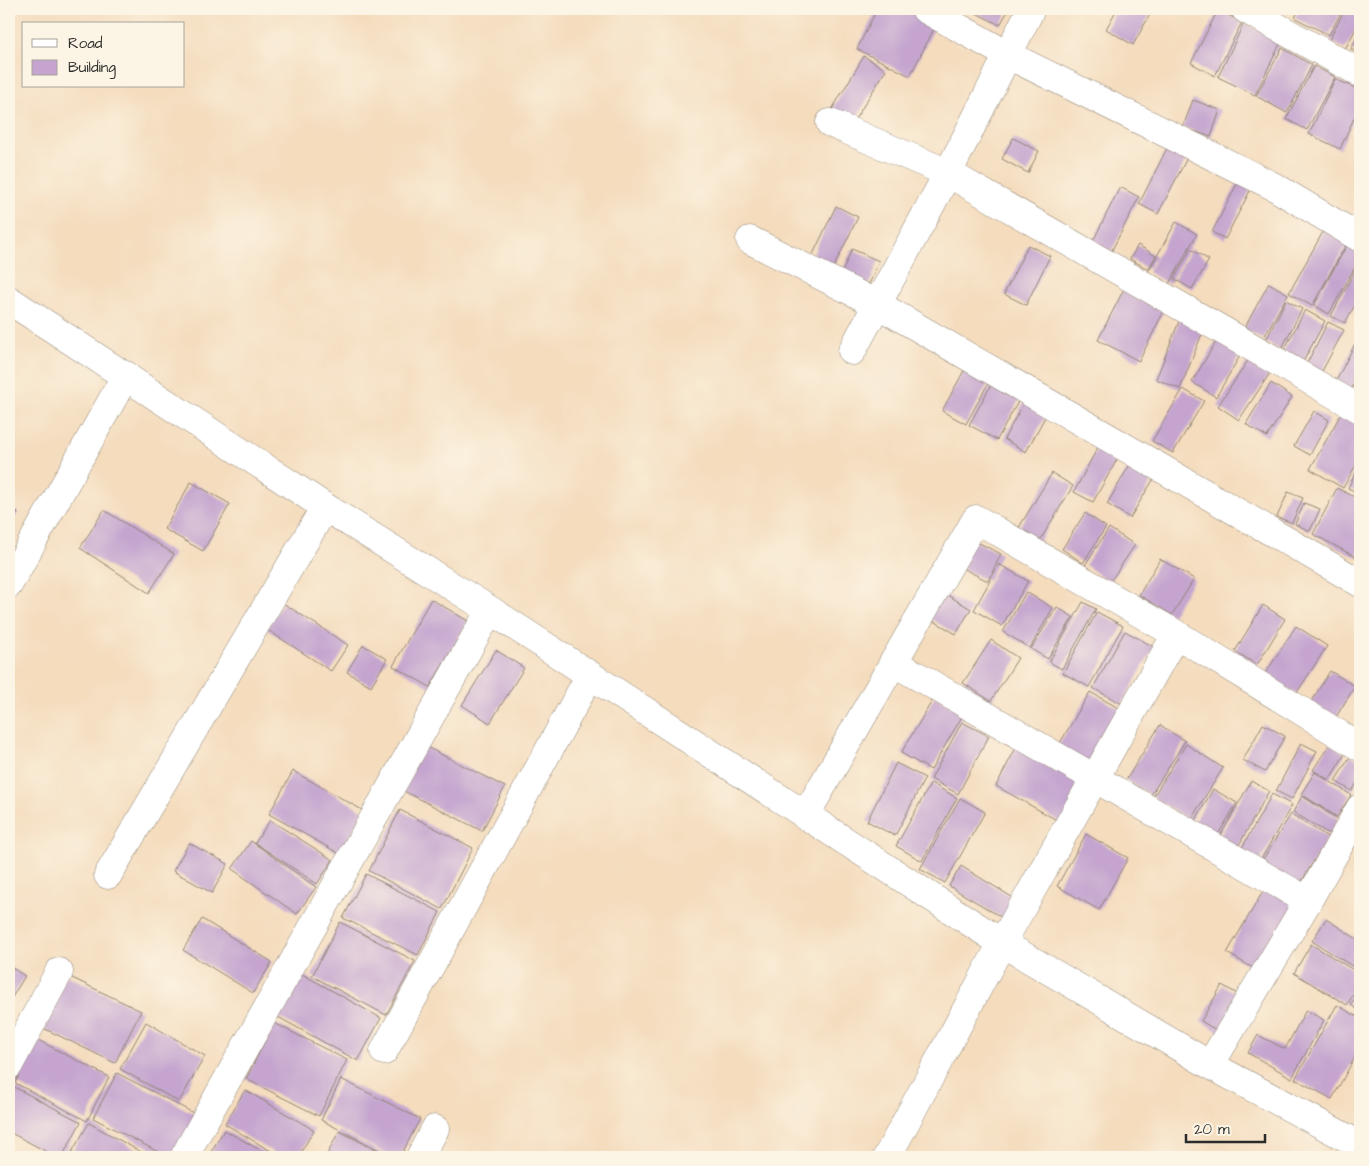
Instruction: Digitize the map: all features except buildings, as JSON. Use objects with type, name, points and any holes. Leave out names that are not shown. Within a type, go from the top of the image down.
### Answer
[{"type":"street","points":[[925,9],[1008,55],[1275,187],[1360,238]]},
{"type":"street","points":[[852,351],[948,173],[1031,9]]},
{"type":"street","points":[[1245,9],[1360,73]]},
{"type":"street","points":[[830,123],[948,173],[1360,409]]},
{"type":"street","points":[[750,240],[877,304],[1360,583]]},
{"type":"street","points":[[9,300],[325,507],[490,610],[1002,943],[1210,1065],[1360,1144]]},
{"type":"street","points":[[9,584],[126,375]]},
{"type":"street","points":[[108,875],[325,507]]},
{"type":"street","points":[[804,816],[976,519],[1176,634],[1360,747]]},
{"type":"street","points":[[184,1157],[490,610]]},
{"type":"street","points":[[887,1157],[1002,943],[1176,634]]},
{"type":"street","points":[[894,662],[1308,902]]},
{"type":"street","points":[[384,1051],[590,675]]},
{"type":"street","points":[[1210,1065],[1308,902],[1360,808]]},
{"type":"street","points":[[9,1065],[59,972]]},
{"type":"street","points":[[420,1157],[435,1128]]}]
